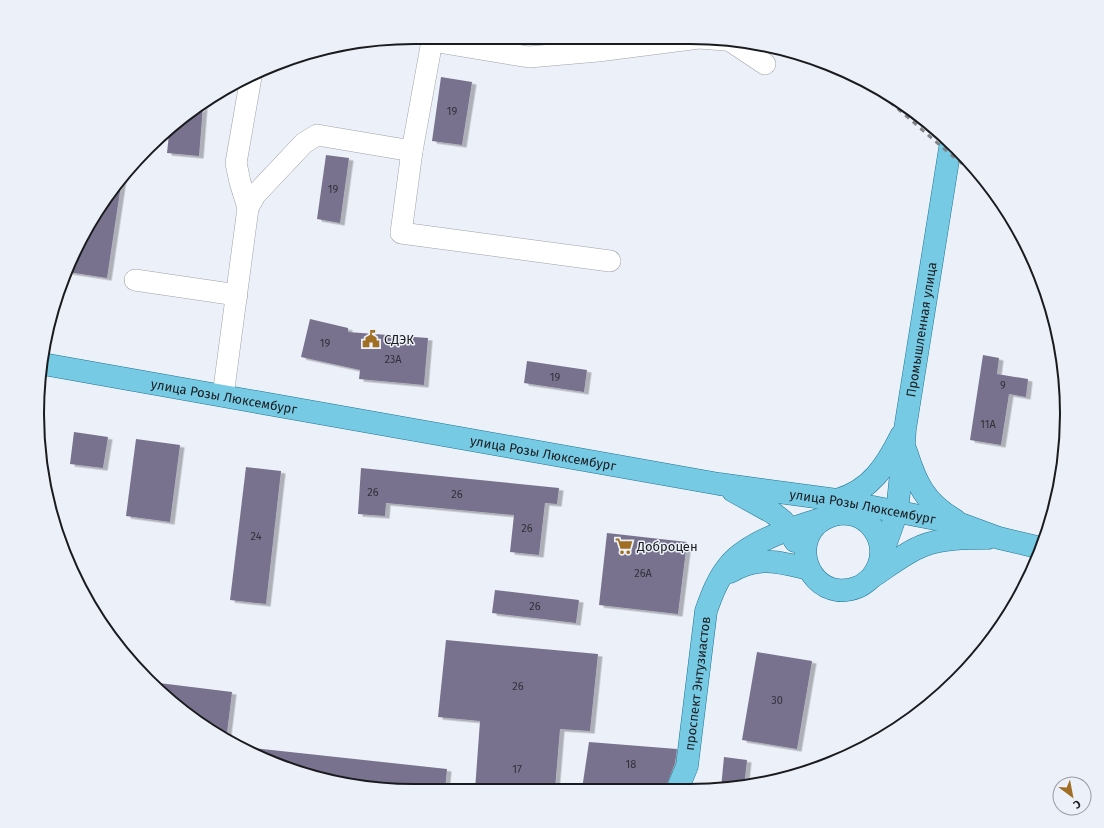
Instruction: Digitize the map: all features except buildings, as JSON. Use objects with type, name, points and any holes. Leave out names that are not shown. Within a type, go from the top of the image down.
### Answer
[{"type":"main road","name":"Промышленная улица","points":[[881,557],[897,512],[904,437],[950,150]]},
{"type":"main road","name":"улица Розы Люксембург","points":[[47,365],[719,484],[831,509],[897,512],[961,524],[999,538],[1035,547]]},
{"type":"main road","points":[[807,566],[805,547],[808,536],[813,528],[831,509],[858,492],[880,472],[904,437]]},
{"type":"main road","points":[[904,437],[918,481],[929,500],[943,513],[961,524]]},
{"type":"main road","points":[[719,484],[773,513],[783,521],[814,578],[823,585],[837,590],[848,590],[858,587],[908,553],[930,543],[959,539],[999,538]]},
{"type":"main road","points":[[831,509],[843,514],[849,514],[860,518],[870,524],[877,534],[881,545],[881,557],[878,568],[871,578]]},
{"type":"main road","name":"проспект Энтузиастов","points":[[680,784],[687,766],[706,611],[711,595],[719,579],[730,564],[743,552],[831,509]]},
{"type":"main road","points":[[719,579],[744,564],[754,562],[807,566]]},
{"type":"lane","points":[[431,44],[412,151],[401,233],[610,261]]},
{"type":"lane","points":[[461,44],[529,56],[598,51],[652,44]]},
{"type":"lane","points":[[740,47],[765,64]]},
{"type":"lane","points":[[248,208],[236,163],[250,82]]},
{"type":"lane","points":[[223,396],[248,208],[255,195],[304,143],[317,135],[412,151]]},
{"type":"lane","points":[[135,280],[237,296]]},
{"type":"railway","points":[[892,104],[963,164]]},
{"type":"place","name":"СДЭК","points":[[371,339]]},
{"type":"place","name":"Доброцен","points":[[624,546]]}]
